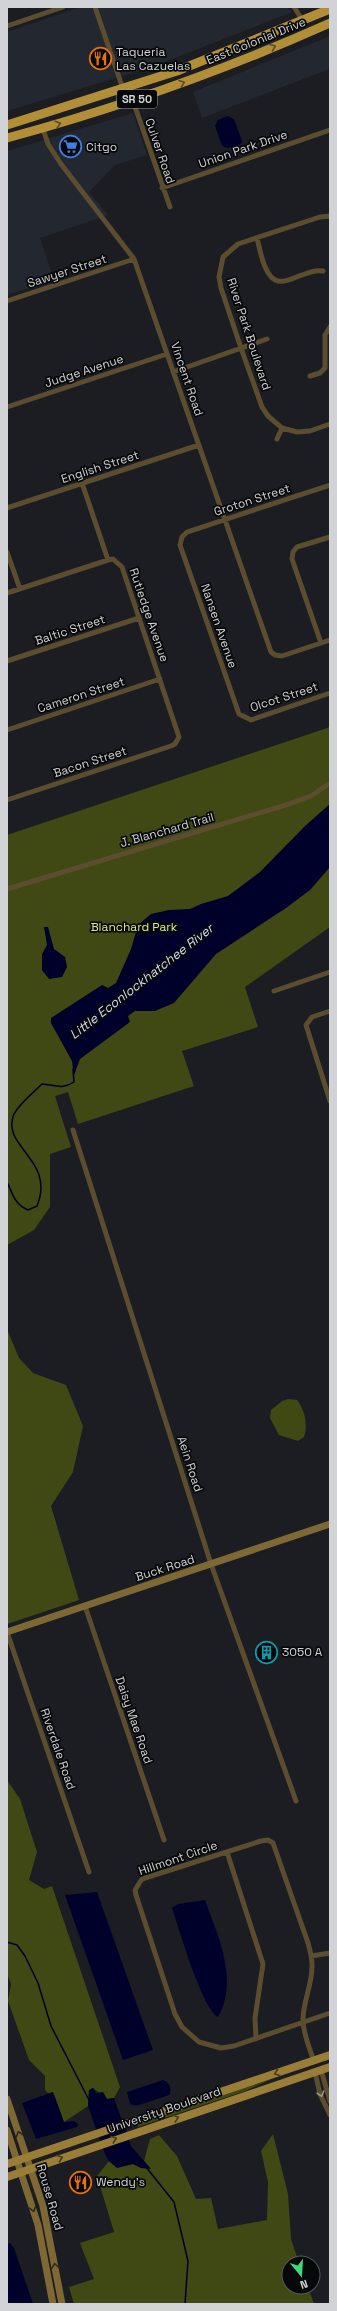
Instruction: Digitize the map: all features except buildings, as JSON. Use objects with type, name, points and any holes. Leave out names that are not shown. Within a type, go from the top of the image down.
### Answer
[{"type":"highway","name":"East Colonial Drive","points":[[7,125],[147,81],[222,54],[326,11]]},
{"type":"highway","points":[[313,30],[314,24],[326,11]]},
{"type":"highway","points":[[295,38],[302,26],[303,21]]},
{"type":"highway","name":"East Colonial Drive","points":[[7,138],[43,129],[207,74],[330,23]]},
{"type":"highway","points":[[132,100],[138,89],[147,81]]},
{"type":"highway","points":[[43,129],[49,117],[60,109]]},
{"type":"highway","points":[[21,134],[35,123],[37,116]]},
{"type":"main road","name":"University Boulevard","points":[[7,2164],[314,2060],[330,2056]]},
{"type":"main road","points":[[318,2070],[321,2062],[330,2056]]},
{"type":"main road","points":[[296,2078],[309,2068],[314,2060]]},
{"type":"main road","name":"University Boulevard","points":[[7,2177],[330,2067]]},
{"type":"street","points":[[7,26],[63,7]]},
{"type":"street","points":[[95,7],[123,89]]},
{"type":"street","points":[[294,7],[303,21]]},
{"type":"street","name":"Culver Road","points":[[132,100],[170,207]]},
{"type":"street","name":"Vincent Road","points":[[43,129],[48,144],[62,166],[134,259],[271,652],[275,655],[282,656],[321,643]]},
{"type":"street","name":"Union Park Drive","points":[[162,188],[330,130]]},
{"type":"street","name":"River Park Boulevard","points":[[282,428],[268,416],[262,407],[221,288],[220,268],[224,257],[238,244],[320,217],[330,216]]},
{"type":"street","points":[[257,238],[271,278],[277,281],[284,281],[317,270],[323,271]]},
{"type":"street","name":"Sawyer Street","points":[[7,301],[134,259]]},
{"type":"street","points":[[310,376],[320,373],[325,368],[325,335],[330,327]]},
{"type":"street","points":[[173,372],[268,339]]},
{"type":"street","name":"Judge Avenue","points":[[7,407],[167,354]]},
{"type":"street","points":[[277,439],[282,428],[303,431],[330,424]]},
{"type":"street","name":"English Street","points":[[7,508],[199,445]]},
{"type":"street","points":[[7,593],[108,560],[82,483]]},
{"type":"street","name":"Groton Street","points":[[182,537],[187,532],[330,485]]},
{"type":"street","name":"Nansen Avenue","points":[[182,537],[180,545],[239,714],[245,718]]},
{"type":"street","points":[[330,537],[297,547],[293,552],[292,559],[321,643],[330,640]]},
{"type":"street","points":[[7,552],[20,589]]},
{"type":"street","name":"Rutledge Avenue","points":[[108,560],[113,559],[122,567],[178,732],[178,740]]},
{"type":"street","name":"Baltic Street","points":[[7,662],[139,618]]},
{"type":"street","name":"Cameron Street","points":[[7,730],[160,679]]},
{"type":"street","name":"Olcot Street","points":[[245,718],[251,720],[330,693]]},
{"type":"street","name":"Bacon Street","points":[[7,800],[171,746],[178,740]]},
{"type":"street","name":"J. Blanchard Trail","points":[[7,889],[289,804],[312,796],[330,783]]},
{"type":"street","points":[[274,991],[330,972]]},
{"type":"street","points":[[330,1011],[312,1017],[306,1025],[330,1101]]},
{"type":"street","name":"Aein Road","points":[[73,1130],[211,1564],[296,1801]]},
{"type":"street","name":"Buck Road","points":[[7,1632],[330,1524]]},
{"type":"street","name":"Daisy Mae Road","points":[[85,1606],[164,1840]]},
{"type":"street","name":"Riverdale Road","points":[[7,1632],[90,1872]]},
{"type":"street","name":"Hillmont Circle","points":[[303,2023],[234,2046],[222,2048],[198,2042],[182,2027],[175,2014],[136,1895],[135,1890],[142,1879],[261,1841],[268,1840],[273,1843],[311,1956],[310,1981],[303,2011],[303,2023],[304,2032],[314,2060]]},
{"type":"street","points":[[227,1852],[263,1964],[255,2018],[256,2039]]},
{"type":"street","points":[[311,1956],[330,1953]]},
{"type":"street","points":[[303,2023],[330,2013]]},
{"type":"street","points":[[318,2070],[330,2101]]},
{"type":"street","points":[[318,2070],[320,2094],[330,2115]]},
{"type":"street","name":"Rouse Road","points":[[7,2099],[31,2169],[48,2226],[62,2304]]},
{"type":"street","name":"Rouse Road","points":[[7,2130],[39,2231],[53,2304]]},
{"type":"shaded area","points":[[81,7],[287,7],[292,12],[152,67],[7,111],[7,32]]},
{"type":"shaded area","points":[[330,36],[330,67],[327,70],[202,118],[193,92]]},
{"type":"shaded area","points":[[133,113],[147,155],[115,165],[89,192],[108,215],[40,238],[54,280],[7,295],[7,151]]},
{"type":"green space","name":"Blanchard Park","points":[[330,727],[330,927],[245,987],[258,1027],[182,1051],[194,1086],[78,1124],[68,1092],[55,1096],[71,1147],[50,1154],[50,1207],[34,1230],[7,1245],[7,835]]},
{"type":"green space","points":[[7,1329],[19,1358],[33,1373],[66,1385],[83,1426],[73,1472],[51,1506],[79,1600],[7,1624]]},
{"type":"green space","points":[[288,1399],[297,1400],[302,1408],[305,1418],[306,1428],[304,1437],[298,1441],[279,1435],[270,1418],[271,1410],[282,1401]]},
{"type":"green space","points":[[7,1780],[20,1799],[37,1852],[29,1880],[44,1889],[52,1886],[120,2087],[114,2098],[107,2099],[93,2088],[89,2090],[88,2106],[64,2122],[53,2092],[48,2093],[45,2090],[45,2076],[29,2060],[8,2001],[11,1984],[7,1974]]},
{"type":"green space","points":[[272,2079],[245,2091],[138,2127],[137,2124]]},
{"type":"green space","points":[[273,2134],[288,2194],[291,2239],[296,2255],[281,2255],[281,2295],[311,2295],[314,2304],[74,2304],[69,2287],[94,2279],[80,2243],[114,2232],[97,2176],[109,2161],[117,2167],[133,2164],[141,2168],[150,2168],[144,2161],[150,2139],[159,2135],[177,2156],[196,2199],[211,2198],[218,2229],[267,2220],[268,2182],[261,2151]]},
{"type":"water","points":[[228,116],[234,119],[242,141],[241,144],[228,148],[222,146],[215,126],[218,120]]},
{"type":"water","points":[[330,804],[330,867],[310,890],[286,908],[216,954],[174,1003],[155,1011],[135,1011],[128,1016],[130,1022],[80,1059],[74,1075],[72,1061],[51,1023],[51,1018],[102,985],[108,988],[116,983],[131,949],[138,925],[151,914],[169,910],[190,909],[228,896],[260,872],[305,826]]},
{"type":"water","points":[[44,927],[48,927],[54,949],[65,957],[67,967],[62,977],[49,979],[42,970],[42,954],[47,945]]},
{"type":"water","points":[[97,1892],[153,2050],[123,2060],[65,1895]]},
{"type":"water","points":[[205,1900],[220,1943],[227,1973],[227,1988],[224,2003],[218,2017],[212,2011],[198,1984],[172,1908],[178,1904]]},
{"type":"water","points":[[163,2080],[170,2086],[169,2095],[136,2106],[130,2104],[127,2092]]},
{"type":"water","points":[[93,2088],[96,2093],[103,2092],[107,2099],[114,2098],[131,2146],[151,2169],[141,2168],[133,2164],[117,2168],[109,2161],[105,2154],[88,2106],[89,2090]]},
{"type":"water","points":[[53,2092],[64,2122],[74,2121],[78,2124],[77,2127],[36,2139],[22,2103]]},
{"type":"water","points":[[10,2243],[14,2248],[33,2304],[7,2304],[7,2244]]},
{"type":"waterway","name":"Little Econlockhatchee River","points":[[7,1182],[14,1198],[23,1208],[28,1210],[37,1206],[41,1190],[39,1176],[34,1165],[14,1136],[12,1126],[14,1114],[23,1102],[42,1084],[66,1086],[74,1082],[73,1069]]},
{"type":"waterway","name":"Little Econlockhatchee River","points":[[7,1942],[17,1945],[25,1956],[38,1983],[51,2026],[89,2100]]},
{"type":"waterway","name":"Little Econlockhatchee River","points":[[146,2167],[174,2202],[188,2261],[185,2304]]},
{"type":"place","name":"Taqueria Las Cazuelas","points":[[100,59]]},
{"type":"place","name":"Citgo","points":[[71,147]]},
{"type":"place","name":"3050 A","points":[[266,1652]]},
{"type":"place","name":"Wendy's","points":[[80,2182]]}]
